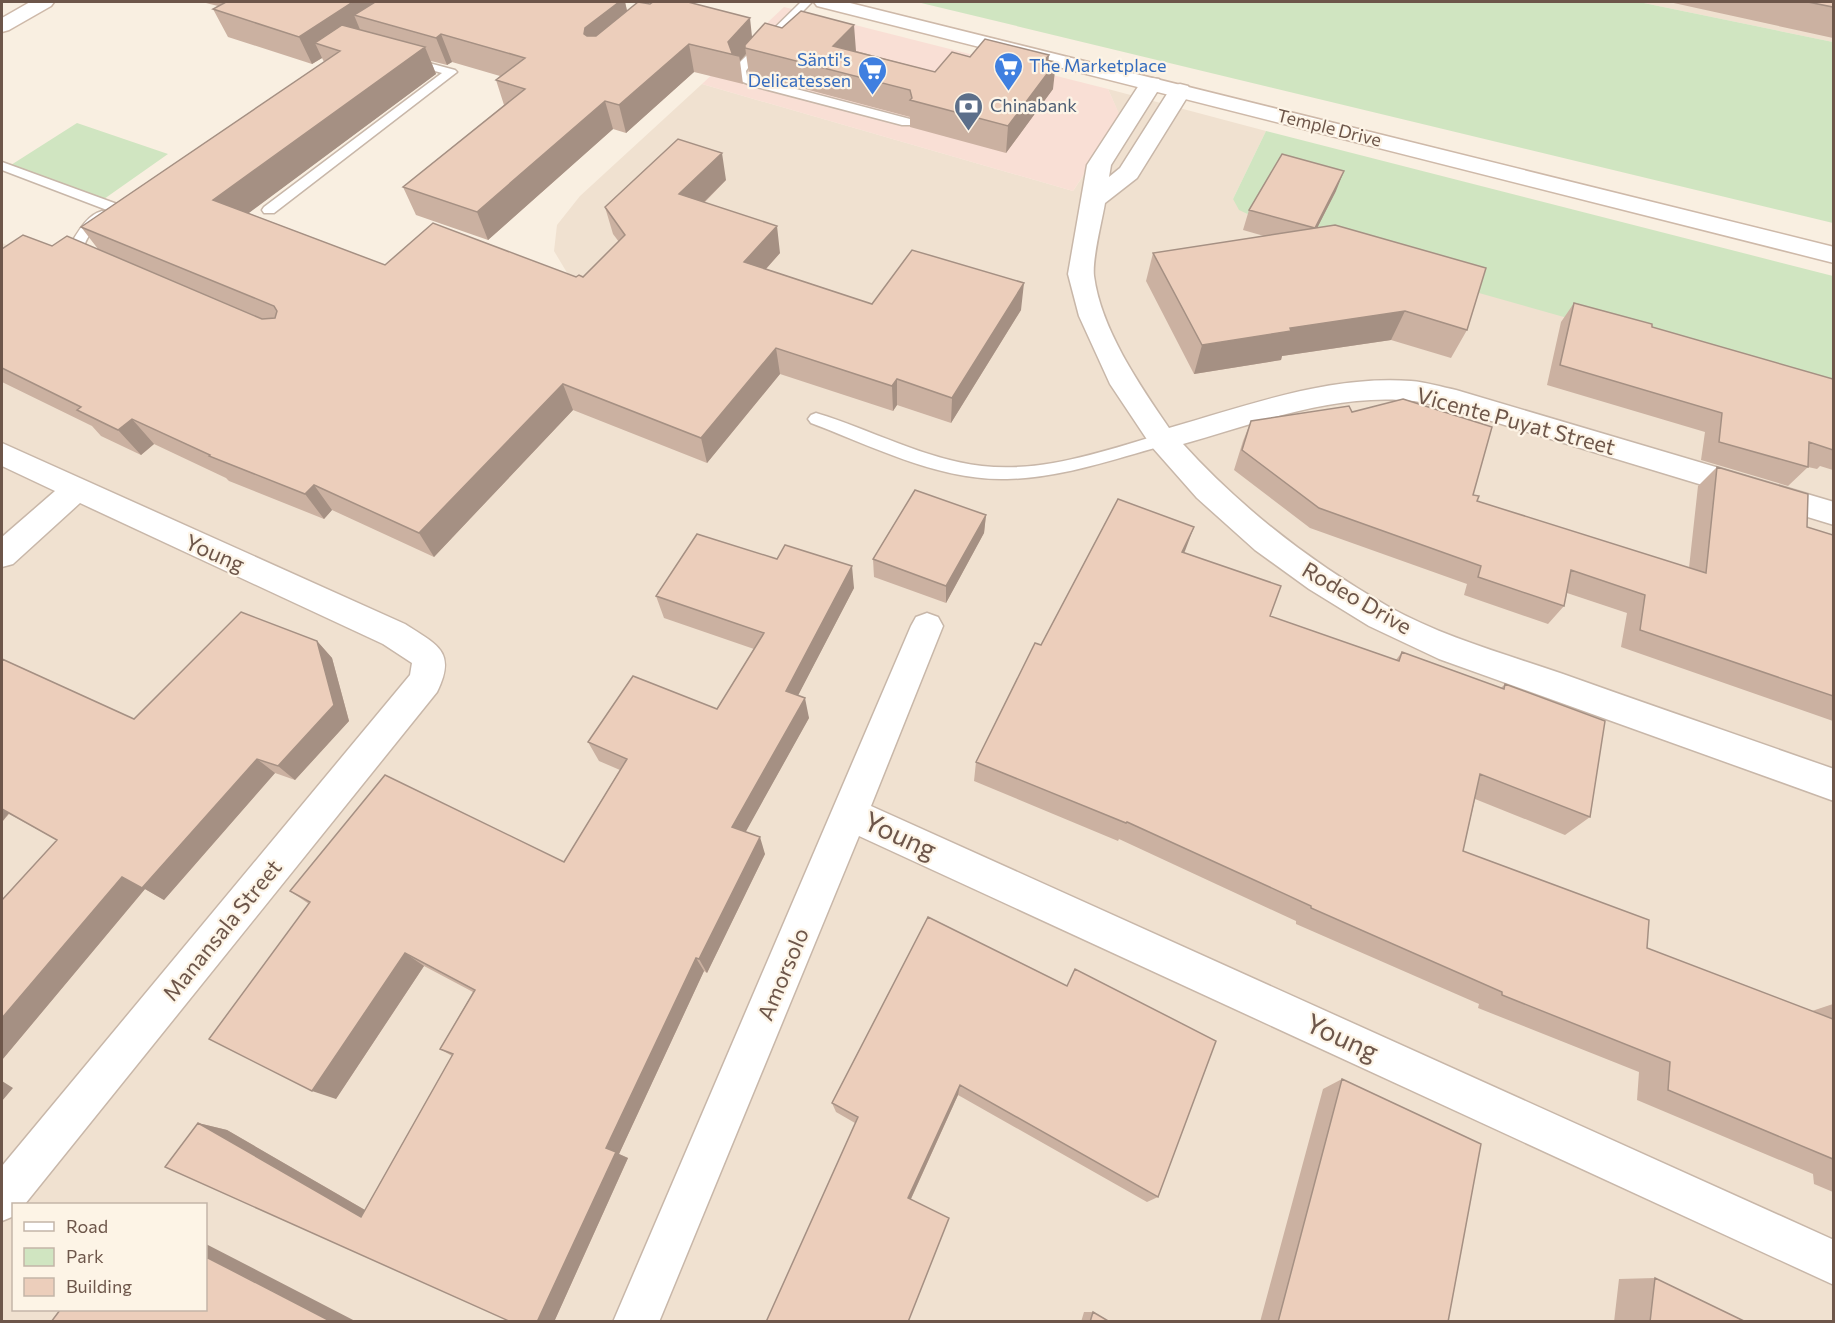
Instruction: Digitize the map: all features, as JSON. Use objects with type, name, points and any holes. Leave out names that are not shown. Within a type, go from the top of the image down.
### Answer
[{"type":"street","points":[[2,26],[44,2]]},
{"type":"street","name":"Temple Drive","points":[[824,2],[1833,255]]},
{"type":"street","name":"Rodeo Drive","points":[[1151,84],[1099,165],[1081,274],[1092,316],[1124,384],[1162,440],[1207,490],[1266,541],[1320,580],[1380,617],[1451,649],[1833,785]]},
{"type":"street","points":[[1093,200],[1129,173],[1180,91]]},
{"type":"street","points":[[1109,151],[1137,158]]},
{"type":"street","name":"Vicente Puyat Street","points":[[1162,440],[1309,400],[1359,392],[1412,391],[1456,400],[1833,514]]},
{"type":"street","name":"Young","points":[[2,454],[394,634],[427,656]]},
{"type":"street","points":[[2,555],[75,489]]},
{"type":"street","name":"Amorsolo","points":[[636,1322],[927,626]]},
{"type":"street","name":"Manansala Street","points":[[2,1199],[425,682],[429,668],[427,656]]},
{"type":"street","name":"Young","points":[[850,814],[1833,1263]]},
{"type":"lane","points":[[807,2],[745,63],[740,71],[742,78],[757,84],[906,122]]},
{"type":"lane","points":[[269,210],[452,72],[395,57]]},
{"type":"lane","points":[[2,166],[117,204],[96,219],[77,245],[78,251],[100,260]]},
{"type":"lane","name":"Vicente Puyat Street","points":[[816,419],[948,465],[984,472],[1012,472],[1066,466],[1162,440]]},
{"type":"shaded area","points":[[1639,2],[1833,2],[1833,42]]},
{"type":"shaded area","points":[[784,7],[1108,89],[1121,118],[1073,191],[702,84]]},
{"type":"shaded area","points":[[702,84],[1073,191],[1121,119],[1108,89],[1266,131],[1233,199],[1833,393],[1833,1321],[2,1321],[2,243],[427,413],[569,276],[554,251],[557,225],[580,196]]},
{"type":"green space","points":[[917,2],[1639,2],[1833,42],[1833,223]]},
{"type":"green space","points":[[77,123],[168,154],[104,199],[11,165]]},
{"type":"green space","points":[[1266,131],[1833,276],[1833,393],[1252,229],[1254,217],[1239,210],[1233,199]]},
{"type":"building","points":[[226,2],[353,2],[299,37],[213,9]]},
{"type":"building","points":[[375,2],[619,2],[585,28],[584,34],[587,36],[596,36],[638,2],[650,4],[653,2],[688,2],[750,18],[728,42],[732,53],[739,56],[689,44],[619,105],[605,101],[477,212],[403,187],[525,89],[496,80],[525,58],[441,34],[436,38],[354,15]]},
{"type":"building","points":[[1808,2],[1833,2],[1833,7]]},
{"type":"building","points":[[801,11],[854,25],[833,46],[935,72],[952,52],[970,57],[985,39],[1049,55],[1045,60],[1056,62],[1008,126],[910,100],[912,98],[910,90],[745,48],[745,45],[765,23],[782,28]]},
{"type":"building","points":[[342,25],[425,47],[213,200],[385,265],[433,223],[576,277],[579,275],[583,277],[625,235],[605,207],[678,139],[722,153],[679,194],[777,226],[744,262],[872,304],[912,250],[1024,283],[952,398],[897,379],[892,386],[776,348],[701,438],[563,384],[419,533],[314,485],[305,494],[209,456],[132,419],[118,430],[77,410],[81,407],[2,368],[2,249],[23,235],[52,246],[67,236],[262,319],[275,318],[277,311],[274,306],[81,227],[340,51],[315,43]]},
{"type":"building","points":[[1282,154],[1344,171],[1315,228],[1249,210]]},
{"type":"building","points":[[1335,225],[1486,268],[1467,330],[1405,311],[1290,328],[1291,331],[1202,345],[1153,253]]},
{"type":"building","points":[[1574,303],[1652,324],[1652,327],[1833,379],[1833,450],[1809,442],[1808,467],[1719,442],[1722,413],[1560,365]]},
{"type":"building","points":[[1403,399],[1492,427],[1473,495],[1479,496],[1477,501],[1706,573],[1717,467],[1808,494],[1807,527],[1833,535],[1833,696],[1640,630],[1645,595],[1571,570],[1564,606],[1478,577],[1481,566],[1319,508],[1242,450],[1251,421],[1349,406],[1352,412]]},
{"type":"building","points":[[915,490],[986,515],[946,586],[873,559]]},
{"type":"building","points":[[1118,499],[1194,527],[1182,552],[1281,586],[1270,616],[1399,661],[1402,652],[1504,689],[1505,684],[1605,721],[1590,817],[1480,774],[1463,851],[1649,920],[1647,948],[1833,1019],[1833,1159],[1668,1090],[1670,1062],[1502,995],[1502,992],[1311,908],[1311,906],[1127,822],[976,762],[1035,643],[1041,645]]},
{"type":"building","points":[[697,534],[777,559],[785,545],[852,566],[786,691],[805,698],[732,827],[760,837],[699,959],[696,958],[606,1148],[616,1152],[537,1322],[511,1322],[165,1167],[198,1123],[361,1217],[453,1054],[440,1049],[475,990],[405,953],[312,1091],[209,1039],[310,902],[290,891],[385,775],[564,862],[627,759],[588,742],[633,676],[717,709],[764,633],[656,596]]},
{"type":"building","points":[[241,612],[317,641],[334,705],[278,766],[257,759],[142,888],[122,877],[2,1018],[2,900],[57,840],[2,809],[2,659],[134,719]]},
{"type":"building","points":[[928,917],[1067,986],[1075,969],[1216,1041],[1158,1197],[960,1085],[908,1198],[949,1218],[908,1322],[766,1322],[858,1117],[832,1103]]},
{"type":"building","points":[[1342,1079],[1481,1144],[1448,1322],[1278,1322]]},
{"type":"building","points":[[207,1258],[332,1322],[51,1322],[59,1311],[207,1311]]},
{"type":"building","points":[[1655,1278],[1746,1322],[1650,1322]]},
{"type":"building","points":[[1093,1312],[1110,1322],[1090,1322]]},
{"type":"place","name":"The Marketplace","points":[[1008,92]]},
{"type":"place","name":"Sänti's Delicatessen","points":[[872,96]]},
{"type":"place","name":"Chinabank","points":[[969,132]]}]
